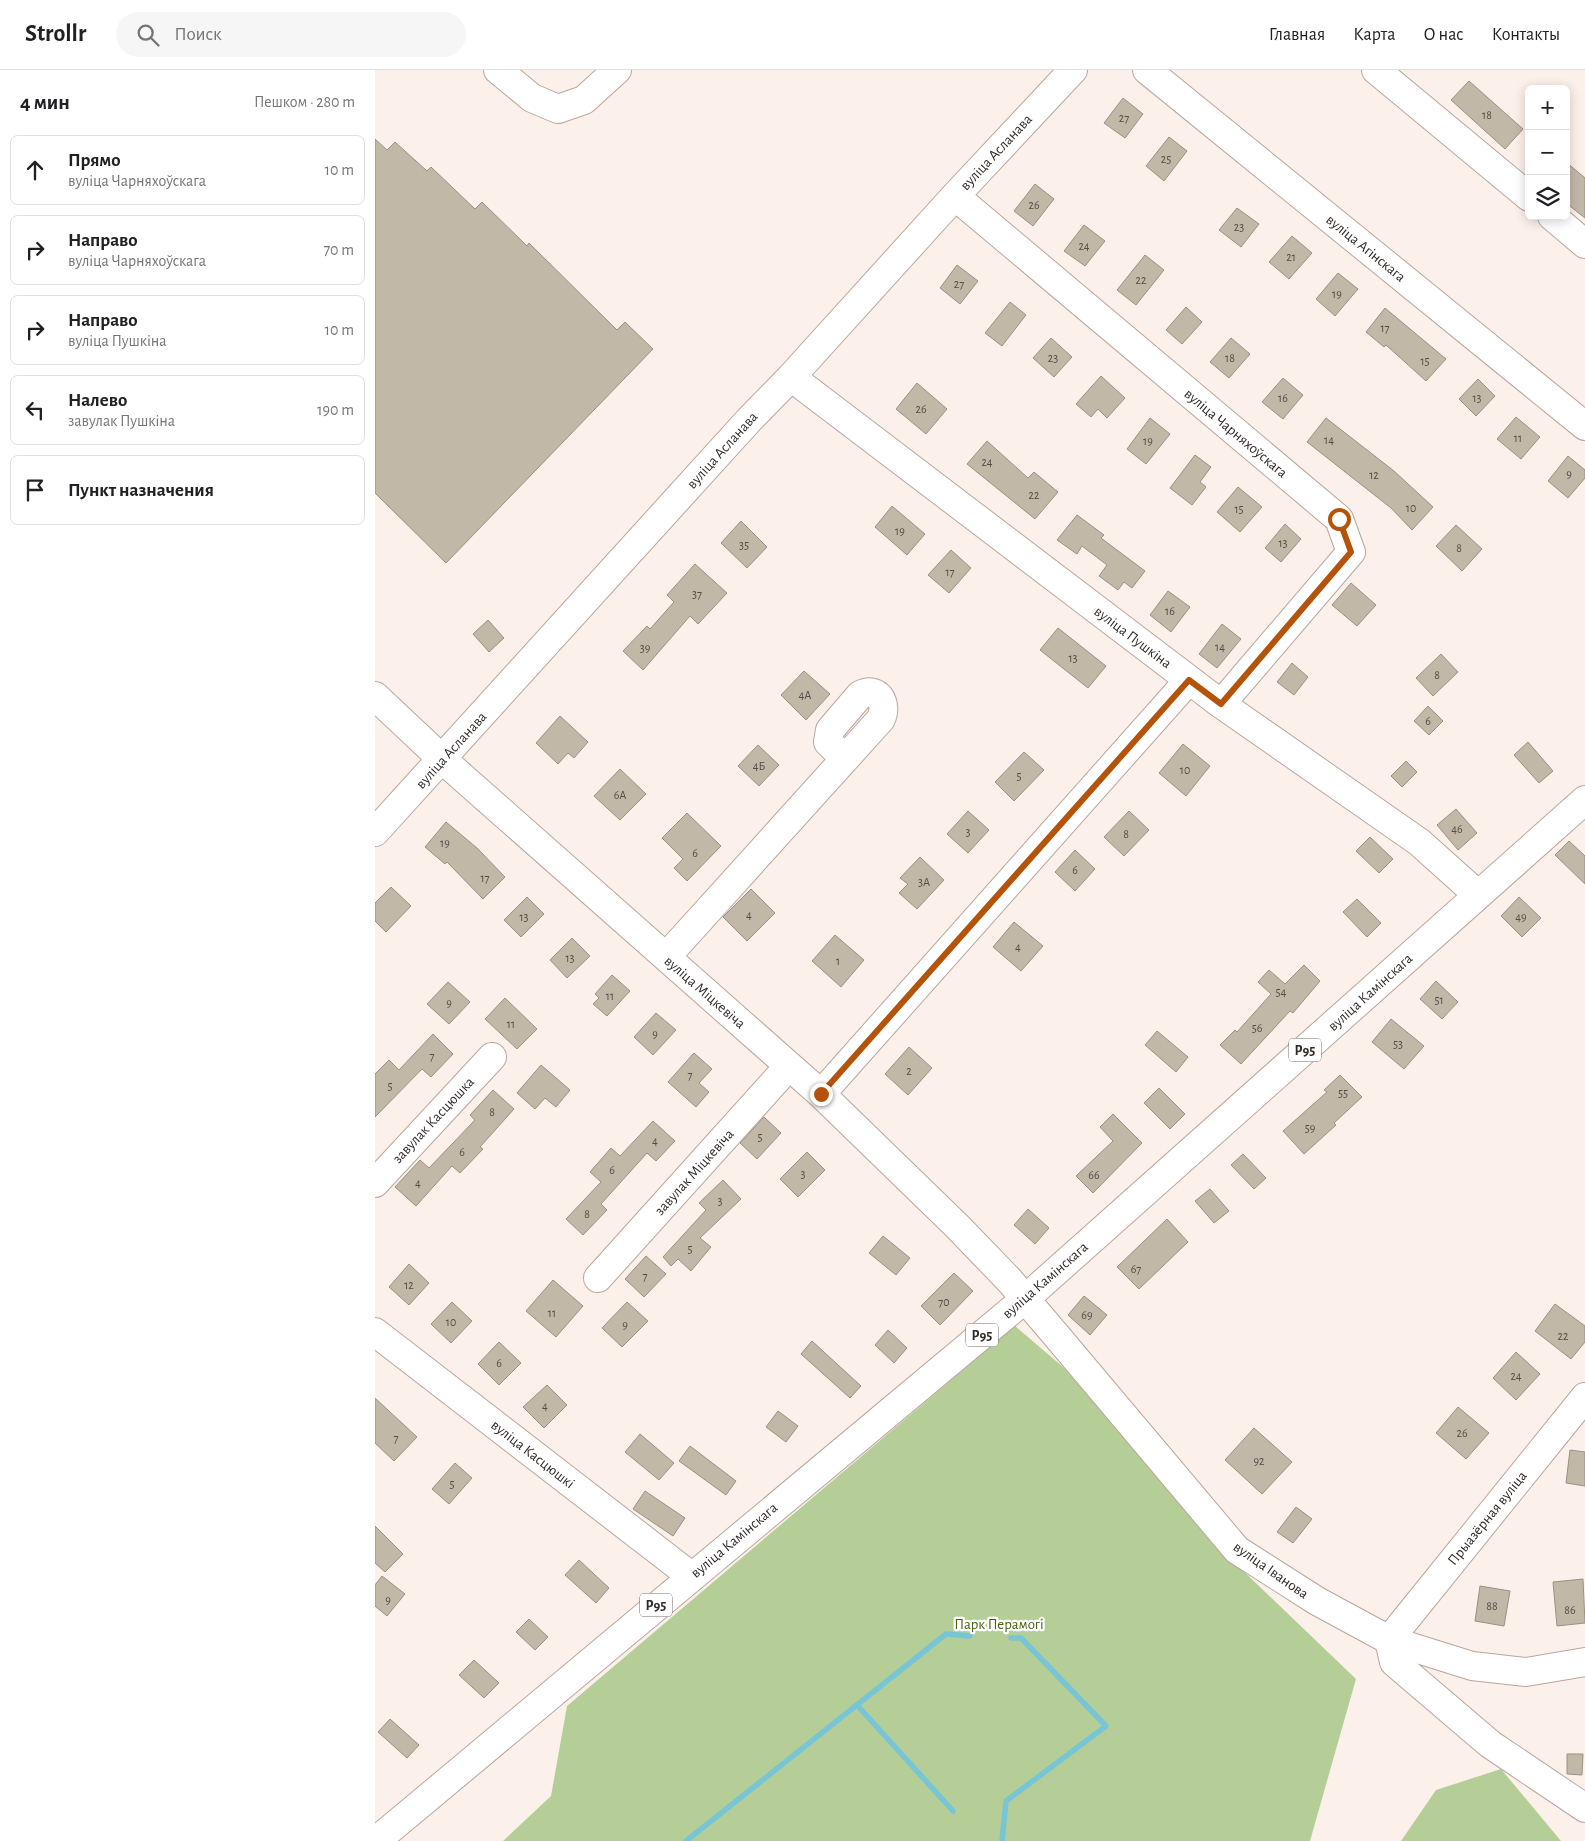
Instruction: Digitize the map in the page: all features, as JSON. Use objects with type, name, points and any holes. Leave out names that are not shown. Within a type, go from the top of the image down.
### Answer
[{"type":"street","points":[[498,70],[532,98],[558,109],[584,100],[617,70]]},
{"type":"street","name":"вуліца Асланава","points":[[375,832],[443,760],[749,420],[791,377],[955,196],[1073,70]]},
{"type":"street","name":"вуліца Агінскага","points":[[1147,70],[1585,426]]},
{"type":"street","points":[[1376,70],[1525,194]]},
{"type":"street","name":"вуліца Чарняхоўскага","points":[[955,196],[1339,519],[1351,552],[1221,704]]},
{"type":"street","points":[[1557,220],[1585,244]]},
{"type":"street","name":"вуліца Пушкіна","points":[[791,377],[1221,704],[1419,842],[1477,894]]},
{"type":"street","points":[[821,1094],[1189,680]]},
{"type":"street","name":"вуліца Міцкевіча","points":[[375,696],[443,760],[821,1094],[958,1227],[1025,1299]]},
{"type":"street","points":[[666,957],[845,759]]},
{"type":"street","name":"вуліца Камінскага","points":[[376,1841],[1025,1299],[1431,938],[1477,894],[1585,800]]},
{"type":"street","name":"завулак Касцюшка","points":[[375,1183],[492,1057]]},
{"type":"street","name":"завулак Міцкевіча","points":[[598,1278],[789,1066]]},
{"type":"street","name":"вуліца Іванова","points":[[1025,1299],[1237,1550],[1317,1601],[1389,1640],[1472,1666],[1526,1672],[1585,1662]]},
{"type":"street","name":"вуліца Касцюшкі","points":[[376,1334],[691,1576]]},
{"type":"street","name":"Прыазёрная вуліца","points":[[1389,1640],[1585,1396]]},
{"type":"street","points":[[1389,1640],[1394,1662],[1491,1744],[1585,1808]]},
{"type":"green space","name":"Парк Перамогі","points":[[1015,1326],[1063,1367],[1237,1565],[1356,1679],[1310,1841],[503,1841],[551,1796],[567,1706]]},
{"type":"green space","points":[[1501,1769],[1561,1841],[1401,1841],[1436,1790]]},
{"type":"building","points":[[1469,81],[1523,129],[1505,149],[1451,100]]},
{"type":"building","points":[[1123,98],[1143,114],[1125,138],[1104,123]]},
{"type":"building","points":[[1169,137],[1187,151],[1164,181],[1146,166]]},
{"type":"building","points":[[375,139],[387,150],[395,142],[427,171],[431,167],[475,209],[482,202],[527,246],[529,243],[617,330],[625,322],[653,349],[446,563],[375,493]]},
{"type":"building","points":[[1570,165],[1585,178],[1585,218],[1570,206]]},
{"type":"building","points":[[1035,184],[1054,199],[1033,226],[1014,211]]},
{"type":"building","points":[[1237,208],[1259,224],[1241,247],[1219,230]]},
{"type":"building","points":[[1084,225],[1105,241],[1085,266],[1064,251]]},
{"type":"building","points":[[1292,236],[1312,253],[1289,279],[1269,262]]},
{"type":"building","points":[[1145,255],[1164,270],[1136,305],[1117,290]]},
{"type":"building","points":[[957,265],[978,281],[960,304],[940,288]]},
{"type":"building","points":[[1338,273],[1358,289],[1335,316],[1316,299]]},
{"type":"building","points":[[1010,302],[1026,315],[1002,346],[985,333]]},
{"type":"building","points":[[1186,307],[1202,322],[1182,344],[1166,330]]},
{"type":"building","points":[[1385,308],[1446,359],[1426,381],[1386,345],[1384,347],[1366,332]]},
{"type":"building","points":[[1051,338],[1072,357],[1054,377],[1033,358]]},
{"type":"building","points":[[1231,338],[1250,354],[1229,378],[1210,362]]},
{"type":"building","points":[[1101,376],[1125,398],[1107,418],[1098,409],[1091,417],[1076,404]]},
{"type":"building","points":[[1283,378],[1303,395],[1283,419],[1262,402]]},
{"type":"building","points":[[1478,379],[1495,396],[1476,416],[1459,399]]},
{"type":"building","points":[[917,383],[947,409],[926,434],[896,409]]},
{"type":"building","points":[[1516,417],[1540,437],[1521,459],[1497,439]]},
{"type":"building","points":[[1150,418],[1170,434],[1146,464],[1127,449]]},
{"type":"building","points":[[1326,418],[1394,471],[1433,507],[1412,530],[1391,508],[1307,442]]},
{"type":"building","points":[[987,441],[1028,478],[1034,472],[1058,492],[1035,519],[967,464]]},
{"type":"building","points":[[1195,455],[1211,467],[1200,482],[1206,487],[1192,505],[1170,488]]},
{"type":"building","points":[[1568,456],[1585,470],[1585,478],[1568,498],[1548,481]]},
{"type":"building","points":[[1238,487],[1262,507],[1240,532],[1217,512]]},
{"type":"building","points":[[892,506],[925,534],[907,555],[875,527]]},
{"type":"building","points":[[1077,515],[1104,535],[1101,538],[1145,571],[1132,588],[1124,582],[1118,590],[1099,576],[1107,565],[1082,546],[1077,554],[1057,540]]},
{"type":"building","points":[[741,521],[767,547],[747,568],[721,543]]},
{"type":"building","points":[[1285,524],[1301,539],[1281,562],[1265,548]]},
{"type":"building","points":[[1456,525],[1482,549],[1462,571],[1436,546]]},
{"type":"building","points":[[951,550],[971,568],[949,593],[928,575]]},
{"type":"building","points":[[695,564],[727,593],[698,624],[690,616],[643,670],[623,651],[647,626],[650,629],[674,602],[667,595]]},
{"type":"building","points":[[1351,583],[1376,605],[1357,626],[1332,605]]},
{"type":"building","points":[[1168,591],[1190,607],[1171,632],[1150,615]]},
{"type":"building","points":[[488,620],[504,638],[489,652],[473,634]]},
{"type":"building","points":[[1222,624],[1241,639],[1217,668],[1199,654]]},
{"type":"building","points":[[1058,628],[1106,666],[1088,688],[1040,650]]},
{"type":"building","points":[[1441,654],[1458,672],[1433,696],[1416,678]]},
{"type":"building","points":[[1292,663],[1308,677],[1294,695],[1277,682]]},
{"type":"building","points":[[804,671],[830,694],[806,720],[781,695]]},
{"type":"building","points":[[1428,706],[1443,721],[1429,735],[1414,721]]},
{"type":"building","points":[[560,716],[588,742],[574,758],[568,753],[558,764],[536,743]]},
{"type":"building","points":[[1528,742],[1553,771],[1539,783],[1514,755]]},
{"type":"building","points":[[1183,744],[1210,766],[1186,796],[1159,773]]},
{"type":"building","points":[[758,745],[779,765],[759,786],[738,766]]},
{"type":"building","points":[[1024,752],[1044,770],[1014,801],[995,782]]},
{"type":"building","points":[[1406,761],[1417,772],[1402,787],[1391,776]]},
{"type":"building","points":[[620,769],[646,794],[620,820],[594,796]]},
{"type":"building","points":[[1456,809],[1477,833],[1458,850],[1437,825]]},
{"type":"building","points":[[968,811],[989,830],[968,853],[947,834]]},
{"type":"building","points":[[1129,811],[1149,830],[1124,856],[1104,837]]},
{"type":"building","points":[[687,813],[721,846],[687,881],[674,868],[683,859],[662,838]]},
{"type":"building","points":[[446,822],[477,848],[505,877],[483,899],[447,862],[445,864],[425,847]]},
{"type":"building","points":[[1370,837],[1393,859],[1379,873],[1356,851]]},
{"type":"building","points":[[1569,841],[1585,856],[1585,884],[1555,855]]},
{"type":"building","points":[[1075,850],[1095,869],[1075,891],[1055,872]]},
{"type":"building","points":[[920,857],[944,880],[917,909],[899,893],[908,884],[900,878]]},
{"type":"building","points":[[391,887],[411,906],[386,932],[375,921],[375,903]]},
{"type":"building","points":[[751,889],[775,913],[747,941],[723,917]]},
{"type":"building","points":[[527,897],[544,914],[521,937],[504,920]]},
{"type":"building","points":[[1519,897],[1541,918],[1522,937],[1501,916]]},
{"type":"building","points":[[1357,899],[1381,923],[1367,937],[1343,912]]},
{"type":"building","points":[[1014,922],[1043,946],[1021,971],[993,947]]},
{"type":"building","points":[[835,935],[864,960],[841,987],[812,961]]},
{"type":"building","points":[[572,938],[590,956],[567,978],[550,960]]},
{"type":"building","points":[[1304,965],[1320,981],[1293,1013],[1290,1011],[1241,1064],[1220,1045],[1235,1030],[1237,1032],[1271,994],[1258,982],[1269,970],[1285,984]]},
{"type":"building","points":[[612,975],[630,991],[607,1016],[593,1004],[599,998],[595,994]]},
{"type":"building","points":[[1436,981],[1458,1002],[1442,1019],[1420,999]]},
{"type":"building","points":[[448,982],[470,1002],[449,1024],[427,1004]]},
{"type":"building","points":[[505,998],[537,1029],[517,1049],[485,1019]]},
{"type":"building","points":[[656,1013],[676,1030],[653,1055],[634,1037]]},
{"type":"building","points":[[1391,1019],[1424,1046],[1404,1069],[1372,1042]]},
{"type":"building","points":[[1157,1031],[1188,1057],[1176,1072],[1145,1045]]},
{"type":"building","points":[[433,1034],[453,1054],[431,1077],[422,1069],[375,1117],[375,1074],[389,1060],[399,1070]]},
{"type":"building","points":[[909,1047],[932,1068],[908,1095],[885,1074]]},
{"type":"building","points":[[694,1053],[712,1069],[699,1083],[709,1092],[696,1107],[668,1082]]},
{"type":"building","points":[[541,1065],[570,1090],[556,1107],[545,1098],[535,1109],[517,1093]]},
{"type":"building","points":[[1340,1075],[1362,1097],[1334,1123],[1336,1125],[1304,1154],[1283,1131],[1327,1092],[1324,1090]]},
{"type":"building","points":[[1159,1088],[1185,1114],[1170,1129],[1144,1103]]},
{"type":"building","points":[[493,1090],[514,1109],[480,1147],[483,1149],[460,1173],[452,1166],[416,1206],[395,1187],[420,1160],[429,1168],[475,1120],[470,1115]]},
{"type":"building","points":[[1113,1114],[1142,1143],[1093,1193],[1076,1176],[1113,1141],[1100,1127]]},
{"type":"building","points":[[764,1117],[781,1133],[757,1159],[740,1143]]},
{"type":"building","points":[[653,1121],[675,1141],[656,1161],[647,1153],[601,1204],[607,1210],[583,1235],[566,1219],[601,1182],[590,1172],[611,1148],[620,1156]]},
{"type":"building","points":[[807,1152],[825,1170],[798,1197],[780,1179]]},
{"type":"building","points":[[1243,1154],[1266,1178],[1254,1189],[1231,1165]]},
{"type":"building","points":[[723,1180],[741,1199],[700,1238],[711,1247],[691,1271],[678,1259],[671,1266],[663,1257],[706,1210],[699,1203]]},
{"type":"building","points":[[1210,1189],[1229,1211],[1214,1223],[1195,1201]]},
{"type":"building","points":[[1028,1209],[1049,1228],[1035,1244],[1014,1225]]},
{"type":"building","points":[[1167,1219],[1188,1242],[1139,1289],[1117,1267]]},
{"type":"building","points":[[883,1236],[910,1258],[896,1275],[869,1253]]},
{"type":"building","points":[[646,1256],[666,1274],[644,1297],[625,1279]]},
{"type":"building","points":[[409,1264],[429,1283],[409,1305],[389,1287]]},
{"type":"building","points":[[954,1273],[973,1291],[940,1325],[921,1306]]},
{"type":"building","points":[[553,1280],[583,1306],[556,1337],[526,1311]]},
{"type":"building","points":[[1084,1296],[1107,1315],[1090,1335],[1068,1315]]},
{"type":"building","points":[[452,1302],[472,1321],[451,1343],[431,1324]]},
{"type":"building","points":[[627,1302],[648,1321],[622,1347],[602,1328]]},
{"type":"building","points":[[1555,1304],[1585,1326],[1585,1342],[1571,1359],[1535,1331]]},
{"type":"building","points":[[888,1330],[907,1348],[894,1363],[875,1345]]},
{"type":"building","points":[[812,1341],[861,1386],[850,1398],[801,1354]]},
{"type":"building","points":[[499,1342],[521,1363],[499,1385],[478,1364]]},
{"type":"building","points":[[1516,1352],[1540,1374],[1516,1400],[1493,1378]]},
{"type":"building","points":[[547,1385],[567,1405],[544,1428],[523,1407]]},
{"type":"building","points":[[375,1398],[417,1437],[394,1461],[375,1443]]},
{"type":"building","points":[[1458,1407],[1489,1433],[1466,1459],[1436,1433]]},
{"type":"building","points":[[778,1411],[798,1426],[786,1442],[766,1427]]},
{"type":"building","points":[[1254,1428],[1292,1462],[1262,1494],[1225,1460]]},
{"type":"building","points":[[640,1434],[674,1463],[659,1480],[625,1452]]},
{"type":"building","points":[[690,1446],[736,1481],[726,1495],[679,1461]]},
{"type":"building","points":[[1570,1450],[1585,1452],[1585,1486],[1566,1483]]},
{"type":"building","points":[[455,1463],[472,1478],[449,1504],[432,1489]]},
{"type":"building","points":[[645,1491],[685,1518],[673,1536],[633,1509]]},
{"type":"building","points":[[1296,1507],[1312,1519],[1293,1543],[1277,1532]]},
{"type":"building","points":[[375,1526],[403,1554],[385,1572],[375,1563]]},
{"type":"building","points":[[579,1560],[609,1588],[596,1603],[565,1575]]},
{"type":"building","points":[[382,1576],[405,1594],[387,1616],[375,1606],[375,1585]]},
{"type":"building","points":[[1583,1579],[1585,1623],[1557,1626],[1553,1582]]},
{"type":"building","points":[[1480,1586],[1510,1591],[1504,1626],[1475,1621]]},
{"type":"building","points":[[529,1619],[548,1637],[535,1650],[516,1632]]},
{"type":"building","points":[[474,1660],[499,1683],[484,1698],[459,1675]]},
{"type":"building","points":[[390,1719],[419,1745],[407,1758],[378,1732]]},
{"type":"building","points":[[1567,1754],[1583,1754],[1582,1775],[1567,1774]]},
{"type":"waterway","points":[[686,1841],[946,1634],[970,1636]]},
{"type":"waterway","points":[[1002,1841],[1006,1801],[1106,1726],[1021,1638],[1011,1638]]},
{"type":"waterway","points":[[857,1705],[953,1811]]},
{"type":"route","points":[[821,1094],[1189,680],[1221,704],[1351,552],[1339,519]]}]
